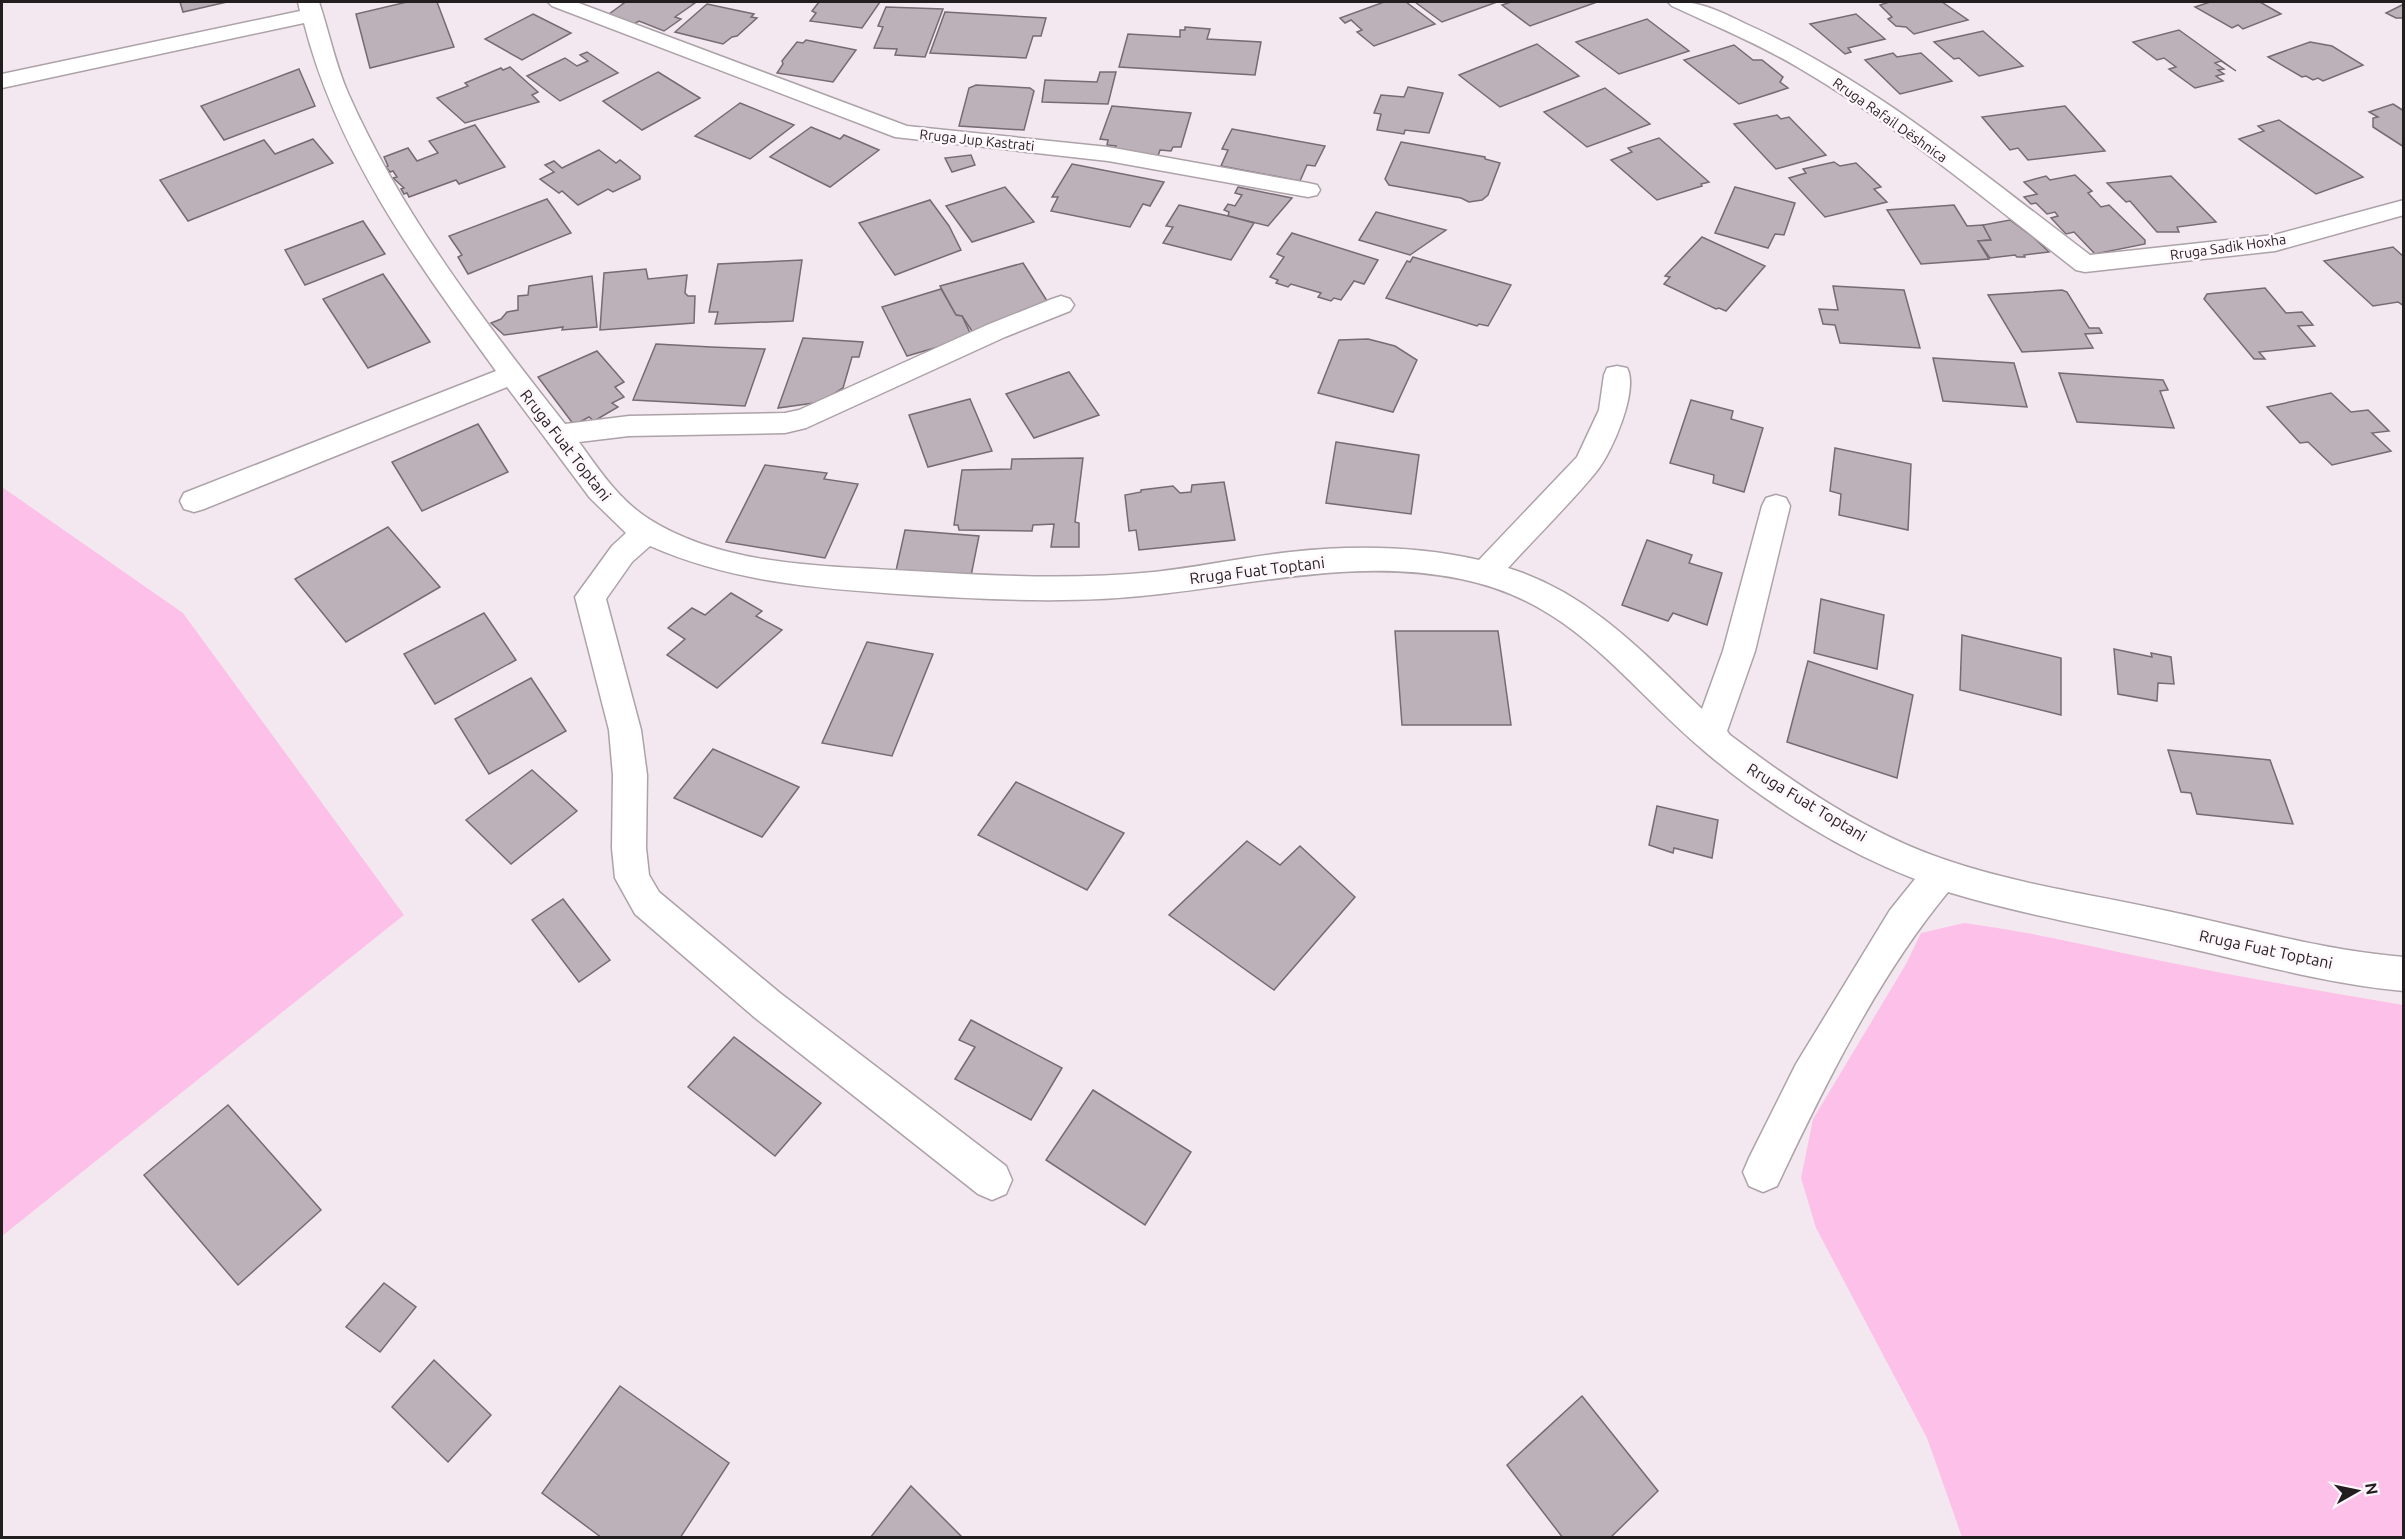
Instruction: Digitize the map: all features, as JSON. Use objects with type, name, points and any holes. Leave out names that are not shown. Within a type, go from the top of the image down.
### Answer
[{"type":"street","name":"Rruga Jup Kastrati","points":[[559,2],[615,26],[903,132],[1076,150],[1173,163],[1308,190]]},
{"type":"street","name":"Rruga Rafail Dëshnica","points":[[1679,2],[1781,49],[1808,64],[1949,160],[2085,264]]},
{"type":"street","points":[[2,81],[310,8]]},
{"type":"street","name":"Rruga Fuat Toptani","points":[[310,8],[326,63],[340,98],[358,138],[405,225],[597,489],[646,532],[712,560],[750,568],[843,579],[1002,589],[1072,590],[1147,585],[1292,564],[1359,560],[1417,562],[1486,572],[1550,597],[1587,621],[1740,762],[1790,796],[1884,848],[1941,874],[2004,892],[2314,961],[2379,973],[2403,974]]},
{"type":"street","name":"Rruga Sadik Hoxha","points":[[2085,264],[2275,243],[2403,207]]},
{"type":"street","points":[[558,435],[629,426],[785,423],[806,418],[996,331],[1061,305]]},
{"type":"street","points":[[194,501],[512,375]]},
{"type":"street","points":[[1486,572],[1588,463],[1613,410],[1617,375]]},
{"type":"street","points":[[1709,735],[1739,651],[1776,506]]},
{"type":"street","points":[[646,532],[622,554],[590,597],[625,730],[630,775],[629,848],[632,878],[647,903],[767,1005],[992,1180]]},
{"type":"street","points":[[1763,1172],[1809,1077],[1902,921],[1941,874]]},
{"type":"shaded area","points":[[2,487],[183,613],[404,915],[2,1236]]},
{"type":"shaded area","points":[[1964,923],[2035,934],[2152,959],[2403,1005],[2403,1537],[1962,1537],[1927,1438],[1816,1228],[1801,1178],[1813,1119],[1906,964],[1921,933]]},
{"type":"building","points":[[180,2],[227,2],[183,12]]},
{"type":"building","points":[[407,2],[437,2],[454,47],[370,68],[356,14]]},
{"type":"building","points":[[620,2],[695,3],[675,17],[681,19],[664,31],[639,21],[634,24],[609,14],[624,3]]},
{"type":"building","points":[[819,2],[880,2],[862,28],[810,21],[816,13],[812,11]]},
{"type":"building","points":[[1384,2],[1406,2],[1435,24],[1374,46],[1357,32],[1362,30],[1351,20],[1345,23],[1340,18]]},
{"type":"building","points":[[1415,2],[1497,2],[1442,22]]},
{"type":"building","points":[[1511,2],[1597,2],[1530,26],[1502,5]]},
{"type":"building","points":[[1889,2],[1942,2],[1968,20],[1914,34],[1906,27],[1896,26],[1888,19],[1892,17],[1880,5]]},
{"type":"building","points":[[2210,2],[2260,2],[2281,14],[2243,29],[2238,25],[2232,28],[2195,7]]},
{"type":"building","points":[[707,4],[754,14],[751,17],[757,18],[737,36],[723,44],[675,32]]},
{"type":"building","points":[[2404,4],[2404,18],[2396,18],[2386,13]]},
{"type":"building","points":[[886,7],[943,9],[925,57],[895,55],[897,49],[874,48],[883,27],[878,26]]},
{"type":"building","points":[[945,12],[1046,18],[1041,36],[1033,36],[1026,58],[930,53]]},
{"type":"building","points":[[533,14],[571,33],[522,60],[485,39]]},
{"type":"building","points":[[1856,14],[1885,39],[1848,48],[1851,52],[1845,54],[1810,24]]},
{"type":"building","points":[[1647,19],[1689,51],[1619,74],[1576,42]]},
{"type":"building","points":[[1185,27],[1210,29],[1207,39],[1261,42],[1255,75],[1119,67],[1128,34],[1180,37],[1180,30],[1185,30]]},
{"type":"building","points":[[2179,30],[2236,71],[2221,61],[2215,63],[2224,69],[2218,70],[2224,74],[2216,76],[2223,81],[2195,88],[2169,69],[2176,67],[2164,58],[2157,60],[2133,42]]},
{"type":"building","points":[[1983,31],[2023,66],[1979,76],[1959,58],[1954,59],[1934,42]]},
{"type":"building","points":[[806,40],[856,50],[833,82],[777,73],[783,64],[782,61],[797,42],[803,43]]},
{"type":"building","points":[[2310,42],[2332,46],[2363,65],[2323,81],[2318,78],[2313,80],[2306,76],[2302,77],[2268,57]]},
{"type":"building","points":[[1537,44],[1579,76],[1500,107],[1459,75]]},
{"type":"building","points":[[1734,45],[1753,60],[1762,60],[1783,77],[1780,82],[1788,88],[1739,104],[1684,60]]},
{"type":"building","points":[[587,52],[618,73],[560,101],[527,76],[565,58],[577,66],[588,61],[580,55]]},
{"type":"building","points":[[1893,53],[1897,57],[1921,53],[1952,81],[1900,94],[1865,60]]},
{"type":"building","points":[[510,67],[538,92],[532,95],[539,102],[465,123],[437,98],[468,86],[465,83],[501,68],[503,70]]},
{"type":"building","points":[[299,69],[315,106],[224,140],[201,106]]},
{"type":"building","points":[[658,72],[700,98],[642,130],[603,101]]},
{"type":"building","points":[[1100,72],[1116,72],[1108,104],[1042,102],[1045,80],[1097,82]]},
{"type":"building","points":[[976,85],[1030,88],[1034,91],[1024,130],[959,126],[969,88]]},
{"type":"building","points":[[1408,87],[1443,93],[1429,133],[1405,130],[1404,134],[1377,130],[1381,114],[1374,113],[1381,95],[1404,97]]},
{"type":"building","points":[[1605,88],[1650,124],[1587,147],[1544,112]]},
{"type":"building","points":[[740,103],[794,125],[750,159],[695,136]]},
{"type":"building","points":[[2393,104],[2404,111],[2404,147],[2373,127],[2373,118],[2378,117],[2369,112]]},
{"type":"building","points":[[1112,106],[1191,113],[1181,147],[1173,147],[1171,151],[1160,150],[1158,156],[1115,149],[1116,146],[1107,145],[1108,140],[1100,139]]},
{"type":"building","points":[[2065,106],[2105,151],[2028,160],[2018,148],[2010,150],[1982,117]]},
{"type":"building","points":[[1777,115],[1781,119],[1789,117],[1826,155],[1776,169],[1734,124]]},
{"type":"building","points":[[2279,120],[2363,177],[2316,194],[2239,139],[2264,131],[2258,126]]},
{"type":"building","points":[[475,125],[505,167],[459,184],[456,180],[409,197],[407,193],[404,194],[401,189],[404,188],[393,178],[397,177],[393,171],[390,172],[386,167],[388,166],[384,157],[408,148],[417,161],[438,153],[429,141]]},
{"type":"building","points":[[811,127],[840,139],[844,135],[879,150],[830,187],[770,157]]},
{"type":"building","points":[[1232,129],[1325,146],[1315,166],[1307,165],[1300,181],[1221,166],[1228,150],[1222,149]]},
{"type":"building","points":[[1659,138],[1709,182],[1657,200],[1611,160],[1632,152],[1628,148]]},
{"type":"building","points":[[313,139],[333,163],[188,221],[160,180],[264,140],[275,154]]},
{"type":"building","points":[[1401,142],[1485,157],[1485,159],[1500,163],[1488,195],[1482,200],[1469,202],[1461,198],[1389,185],[1385,179]]},
{"type":"building","points":[[599,150],[616,163],[620,160],[640,176],[640,179],[613,192],[608,189],[578,205],[562,191],[559,193],[540,179],[554,172],[545,165],[554,161],[562,168]]},
{"type":"building","points":[[971,155],[975,165],[952,172],[945,158]]},
{"type":"building","points":[[1834,162],[1840,166],[1856,163],[1881,187],[1874,189],[1887,202],[1825,217],[1789,178],[1806,173],[1803,169]]},
{"type":"building","points":[[1072,164],[1164,182],[1150,206],[1143,204],[1130,227],[1051,211],[1058,197],[1052,197]]},
{"type":"building","points":[[2075,175],[2092,191],[2088,193],[2101,207],[2109,205],[2145,240],[2145,244],[2095,254],[2074,232],[2066,234],[2051,218],[2058,216],[2055,212],[2047,214],[2036,203],[2031,204],[2024,197],[2037,194],[2024,182],[2046,176],[2050,180]]},
{"type":"building","points":[[2171,176],[2216,222],[2177,227],[2179,232],[2157,232],[2130,201],[2126,202],[2107,183]]},
{"type":"building","points":[[1005,187],[1034,222],[972,242],[946,206]]},
{"type":"building","points":[[1238,187],[1292,198],[1268,226],[1228,216],[1229,212],[1224,210],[1228,204],[1235,206],[1242,195],[1235,193]]},
{"type":"building","points":[[1735,187],[1795,203],[1784,235],[1775,234],[1768,248],[1715,233]]},
{"type":"building","points":[[547,199],[571,233],[468,274],[458,257],[462,255],[449,236]]},
{"type":"building","points":[[930,200],[949,226],[961,250],[895,275],[859,223]]},
{"type":"building","points":[[1179,205],[1254,223],[1231,260],[1163,243],[1173,227],[1166,226]]},
{"type":"building","points":[[1954,205],[1967,226],[1983,225],[1991,240],[1978,241],[1989,259],[1921,264],[1887,210]]},
{"type":"building","points":[[1376,212],[1446,230],[1410,255],[1359,240]]},
{"type":"building","points":[[2010,220],[2049,252],[2024,255],[2025,257],[2015,255],[1990,258],[1978,241],[1991,240],[1983,225]]},
{"type":"building","points":[[363,221],[385,254],[305,285],[285,250]]},
{"type":"building","points":[[1292,233],[1378,260],[1364,284],[1354,281],[1341,300],[1334,298],[1331,301],[1318,297],[1321,293],[1291,284],[1288,287],[1276,283],[1278,280],[1270,277],[1284,257],[1277,254]]},
{"type":"building","points":[[1702,237],[1765,266],[1726,311],[1716,309],[1664,284],[1670,277],[1665,276]]},
{"type":"building","points":[[2393,247],[2404,257],[2404,306],[2398,302],[2373,306],[2324,261]]},
{"type":"building","points":[[1413,257],[1511,285],[1488,326],[1479,324],[1477,326],[1386,298],[1407,261],[1410,262]]},
{"type":"building","points":[[802,260],[793,321],[715,324],[718,312],[709,312],[718,264]]},
{"type":"building","points":[[1023,263],[1049,304],[974,334],[962,316],[956,315],[940,286]]},
{"type":"building","points":[[646,269],[648,279],[687,275],[685,293],[688,296],[695,296],[694,323],[600,330],[604,273]]},
{"type":"building","points":[[383,274],[430,342],[368,368],[323,299]]},
{"type":"building","points":[[592,276],[597,327],[562,330],[563,327],[504,335],[491,323],[501,319],[507,312],[518,310],[518,296],[528,295],[529,286]]},
{"type":"building","points":[[1833,286],[1904,290],[1920,348],[1840,343],[1835,325],[1823,324],[1819,309],[1838,310]]},
{"type":"building","points":[[2265,288],[2286,313],[2302,312],[2313,325],[2298,326],[2315,346],[2259,352],[2265,359],[2254,359],[2204,299],[2207,294]]},
{"type":"building","points":[[941,289],[956,315],[962,316],[972,337],[907,356],[882,307]]},
{"type":"building","points":[[2062,290],[2067,292],[2089,328],[2099,328],[2102,333],[2085,334],[2093,348],[2022,352],[1988,295]]},
{"type":"building","points":[[803,338],[863,342],[859,357],[852,357],[843,388],[821,402],[778,408]]},
{"type":"building","points":[[1368,339],[1395,346],[1417,360],[1393,412],[1318,393],[1339,340]]},
{"type":"building","points":[[656,344],[765,349],[745,406],[633,400]]},
{"type":"building","points":[[597,351],[624,382],[615,387],[624,397],[612,403],[618,407],[594,421],[589,417],[574,425],[538,377]]},
{"type":"building","points":[[1933,358],[2014,363],[2027,407],[1943,401]]},
{"type":"building","points":[[1069,372],[1099,415],[1034,438],[1006,394]]},
{"type":"building","points":[[2059,373],[2163,380],[2168,390],[2160,391],[2174,428],[2077,422]]},
{"type":"building","points":[[2331,393],[2351,412],[2368,410],[2389,431],[2372,433],[2391,451],[2332,465],[2308,442],[2300,443],[2267,407]]},
{"type":"building","points":[[970,399],[992,451],[928,467],[909,415]]},
{"type":"building","points":[[1691,400],[1733,411],[1731,419],[1763,428],[1744,492],[1713,483],[1714,475],[1670,463]]},
{"type":"building","points":[[478,424],[508,472],[422,511],[392,462]]},
{"type":"building","points":[[1336,442],[1419,455],[1411,514],[1326,503]]},
{"type":"building","points":[[1835,448],[1911,464],[1908,530],[1839,515],[1841,494],[1830,491]]},
{"type":"building","points":[[1083,458],[1075,522],[1079,523],[1079,547],[1051,547],[1054,524],[1033,525],[1032,531],[959,530],[958,525],[954,525],[962,470],[1011,469],[1012,459]]},
{"type":"building","points":[[765,465],[827,473],[824,479],[858,484],[825,558],[726,542]]},
{"type":"building","points":[[1224,482],[1235,540],[1139,550],[1136,530],[1129,531],[1125,495],[1141,492],[1141,490],[1173,486],[1180,493],[1191,492],[1192,485]]},
{"type":"building","points":[[388,527],[440,587],[346,642],[295,579]]},
{"type":"building","points":[[905,530],[979,536],[971,576],[895,575]]},
{"type":"building","points":[[1647,540],[1692,555],[1689,563],[1722,573],[1707,625],[1673,613],[1668,621],[1622,605]]},
{"type":"building","points":[[731,593],[762,611],[756,616],[782,630],[717,688],[667,655],[685,639],[668,628],[692,608],[705,615]]},
{"type":"building","points":[[1821,599],[1884,615],[1877,669],[1814,653]]},
{"type":"building","points":[[484,613],[516,660],[435,704],[404,654]]},
{"type":"building","points":[[1395,631],[1498,631],[1511,725],[1402,725]]},
{"type":"building","points":[[1962,635],[2061,658],[2061,715],[1960,690]]},
{"type":"building","points":[[867,642],[933,654],[892,756],[822,743]]},
{"type":"building","points":[[2114,649],[2152,657],[2151,653],[2171,657],[2174,684],[2158,683],[2157,701],[2118,694]]},
{"type":"building","points":[[1808,661],[1913,695],[1897,778],[1787,742]]},
{"type":"building","points":[[531,678],[566,731],[489,774],[455,719]]},
{"type":"building","points":[[713,749],[799,787],[762,837],[674,798]]},
{"type":"building","points":[[2168,750],[2270,760],[2293,824],[2197,814],[2191,793],[2181,792]]},
{"type":"building","points":[[532,770],[577,811],[511,864],[466,820]]},
{"type":"building","points":[[1016,782],[1124,833],[1087,890],[978,835]]},
{"type":"building","points":[[1657,806],[1718,820],[1712,858],[1674,848],[1673,853],[1649,845]]},
{"type":"building","points":[[1247,841],[1280,865],[1300,846],[1355,897],[1274,990],[1169,915]]},
{"type":"building","points":[[563,899],[610,960],[579,982],[532,920]]},
{"type":"building","points":[[971,1020],[1062,1068],[1031,1120],[955,1079],[975,1047],[959,1040]]},
{"type":"building","points":[[734,1037],[821,1103],[775,1156],[688,1087]]},
{"type":"building","points":[[1093,1090],[1191,1152],[1145,1225],[1046,1160]]},
{"type":"building","points":[[228,1105],[321,1210],[238,1285],[144,1175]]},
{"type":"building","points":[[384,1283],[416,1307],[380,1352],[346,1327]]},
{"type":"building","points":[[434,1360],[491,1415],[448,1462],[392,1407]]},
{"type":"building","points":[[620,1386],[729,1463],[680,1538],[602,1538],[542,1493]]},
{"type":"building","points":[[1582,1396],[1658,1491],[1610,1538],[1563,1538],[1507,1465]]},
{"type":"building","points":[[911,1486],[963,1538],[870,1538]]}]
